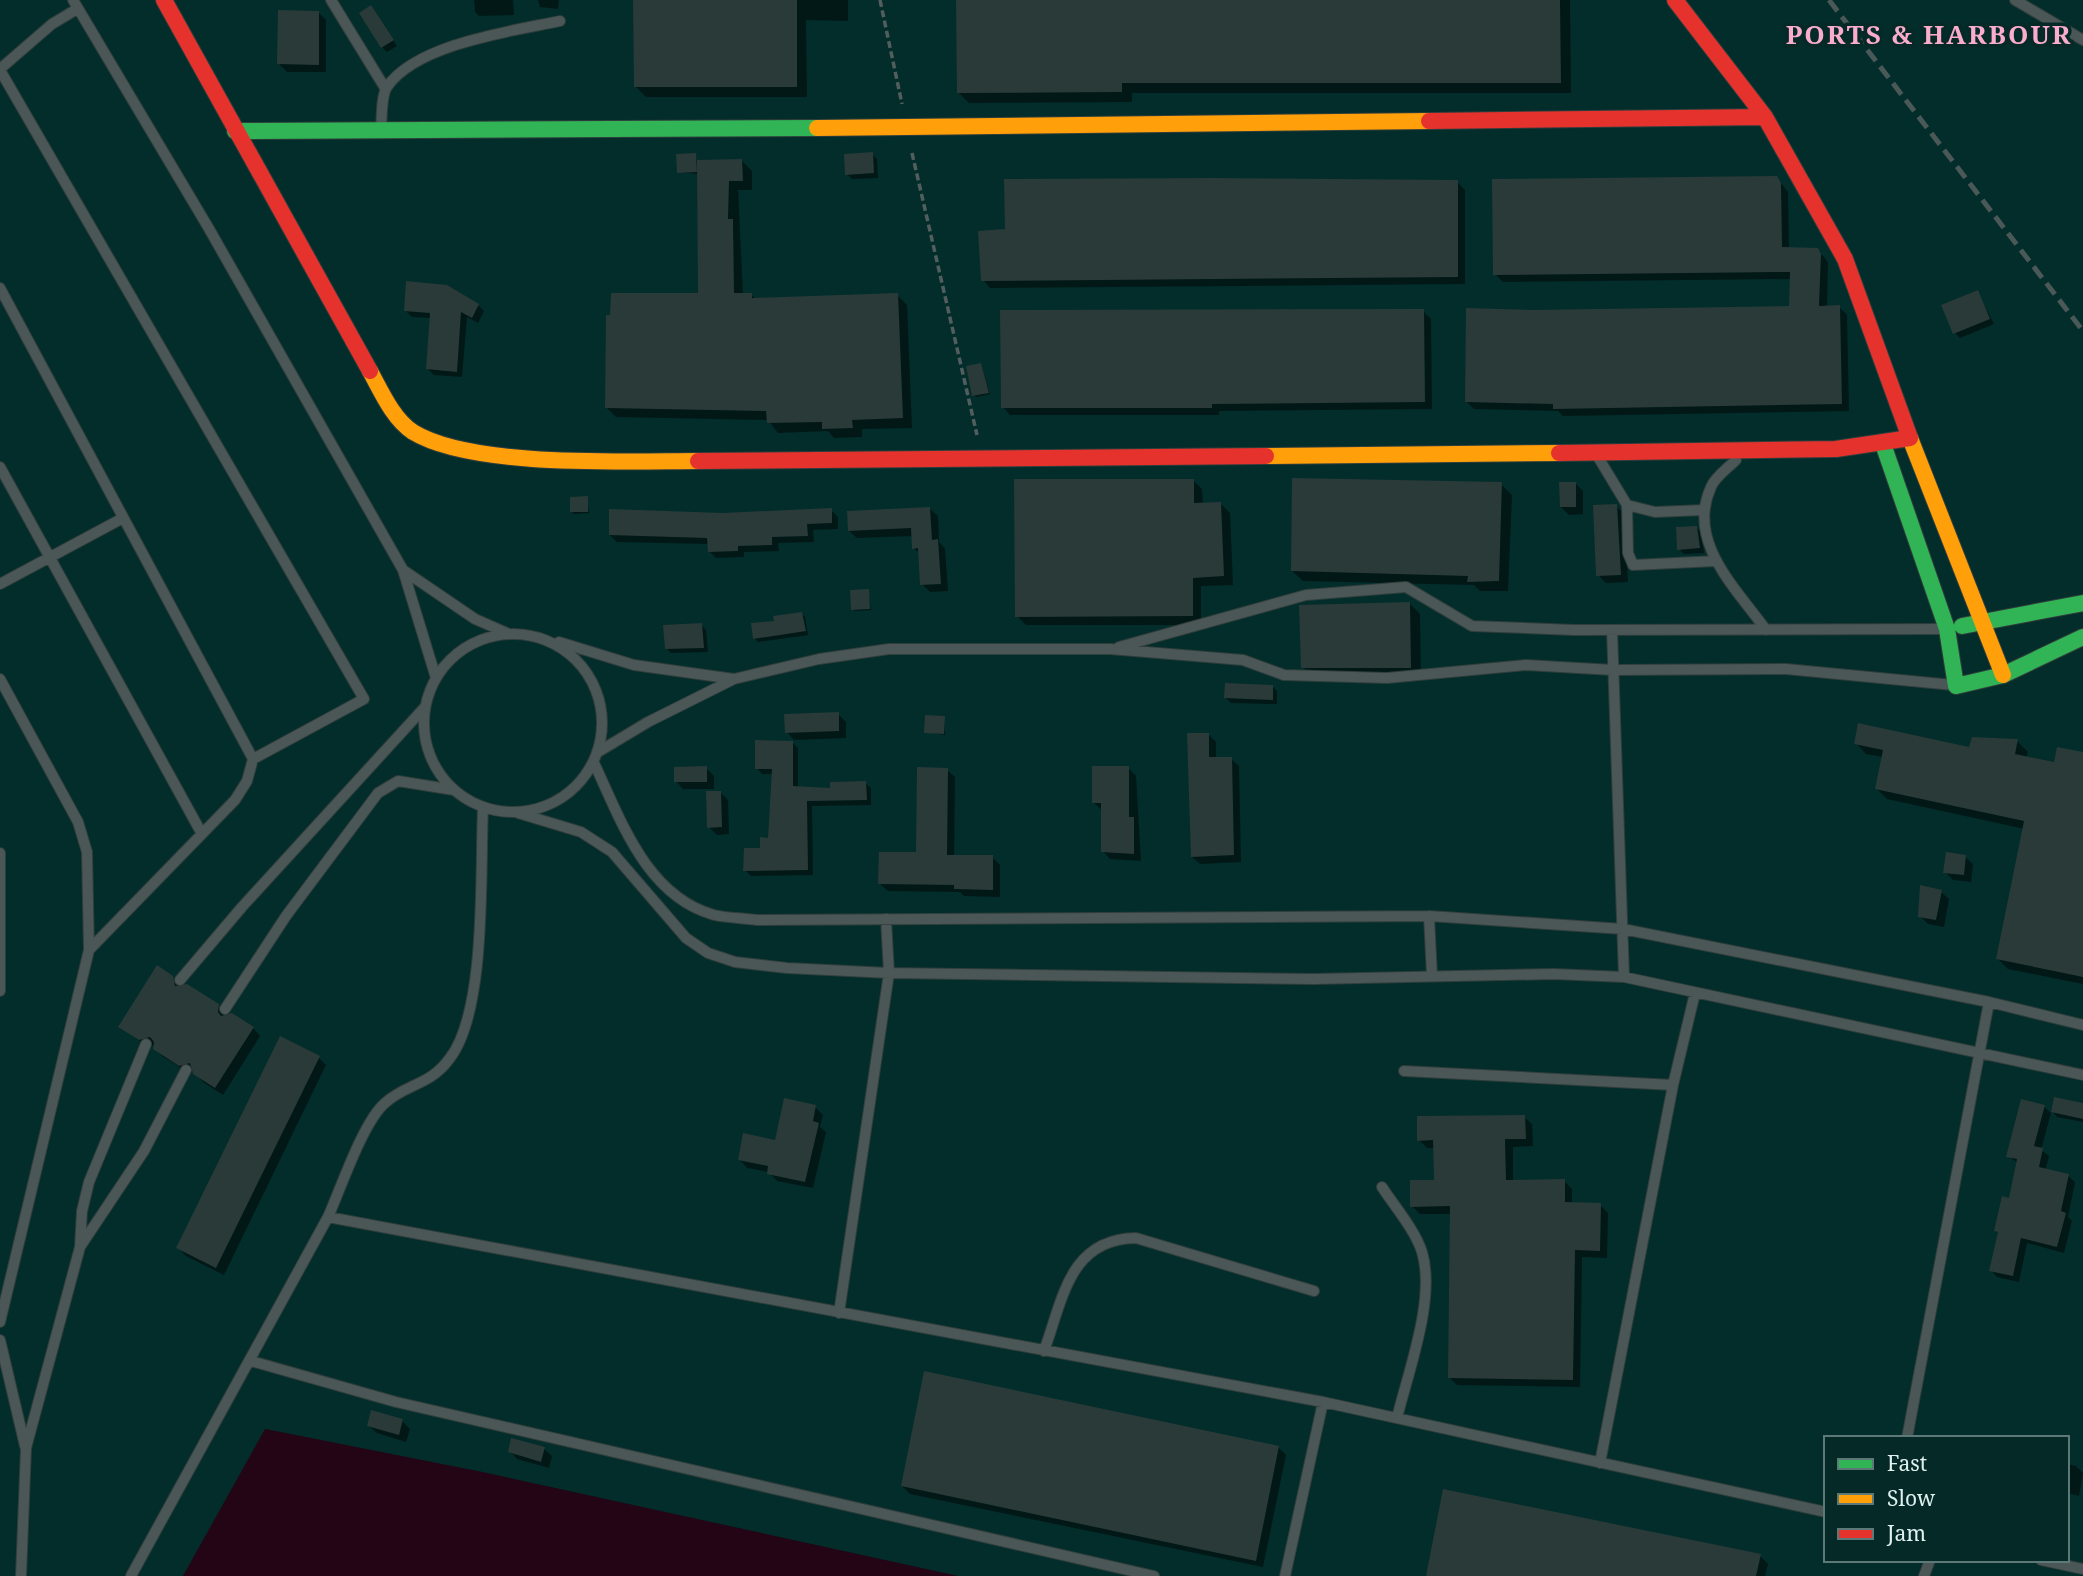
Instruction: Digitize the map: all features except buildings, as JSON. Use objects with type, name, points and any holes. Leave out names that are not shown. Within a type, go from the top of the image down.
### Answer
[{"type":"main road","points":[[164,0],[389,405],[412,432],[453,446],[524,456],[662,461],[1743,452],[1883,444],[1910,438]]},
{"type":"main road","points":[[1675,0],[1765,117],[1845,259],[1910,438],[2003,675]]},
{"type":"main road","points":[[235,131],[906,128],[1765,117]]},
{"type":"main road","points":[[1883,444],[1947,629],[1956,685],[2003,675],[2083,637]]},
{"type":"main road","points":[[1947,629],[1981,621],[2064,609],[2083,603]]},
{"type":"lane","points":[[331,0],[385,88],[381,130]]},
{"type":"lane","points":[[2015,0],[2083,40]]},
{"type":"lane","points":[[253,759],[365,699],[0,69],[75,5],[208,227],[402,570],[436,678]]},
{"type":"lane","points":[[385,88],[400,74],[451,45],[560,21]]},
{"type":"lane","points":[[0,288],[253,759],[247,781],[235,800],[89,950]]},
{"type":"lane","points":[[1743,452],[1711,485],[1704,510],[1703,527],[1716,561],[1766,630]]},
{"type":"lane","points":[[1596,453],[1627,505],[1628,553],[1633,565],[1716,561]]},
{"type":"lane","points":[[0,467],[202,834]]},
{"type":"lane","points":[[1627,505],[1655,512],[1704,510]]},
{"type":"lane","points":[[0,584],[123,518]]},
{"type":"lane","points":[[402,570],[475,619],[506,633],[544,638],[634,665],[734,680]]},
{"type":"lane","points":[[1110,649],[1306,595],[1406,587],[1472,626],[1612,630],[1947,629]]},
{"type":"lane","points":[[1612,630],[1623,977]]},
{"type":"lane","points":[[180,980],[424,708],[436,678],[457,652],[480,639],[506,633]]},
{"type":"lane","points":[[517,813],[541,809],[563,799],[581,783],[596,757],[603,725],[594,684],[568,652],[544,638]]},
{"type":"lane","points":[[596,757],[648,722],[734,680],[819,659],[889,649],[1110,649],[1242,660],[1284,675],[1387,678],[1526,665],[1613,670],[1786,669],[1956,685]]},
{"type":"lane","points":[[0,679],[78,822],[88,852],[89,950],[54,1084],[0,1322]]},
{"type":"lane","points":[[424,708],[427,747],[437,770],[454,790],[483,807],[517,813],[581,832],[612,852],[686,938],[708,953],[735,962],[787,968],[889,973],[1314,979],[1554,974],[1623,977],[2083,1075]]},
{"type":"lane","points":[[596,757],[642,859],[657,880],[692,905],[714,915],[757,920],[1429,916],[1539,920],[1623,929],[1989,1002],[2083,1025]]},
{"type":"lane","points":[[225,1009],[286,916],[378,793],[398,781],[454,790]]},
{"type":"lane","points":[[131,1576],[251,1362],[328,1217],[374,1116],[386,1102],[431,1079],[452,1057],[465,1027],[479,959],[483,807]]},
{"type":"lane","points":[[0,853],[0,991]]},
{"type":"lane","points":[[1429,916],[1432,976]]},
{"type":"lane","points":[[839,1313],[889,973],[887,919]]},
{"type":"lane","points":[[1600,1463],[1673,1085],[1695,993]]},
{"type":"lane","points":[[1907,1436],[1989,1002]]},
{"type":"lane","points":[[21,1576],[26,1448],[80,1247],[82,1212],[89,1182],[146,1044]]},
{"type":"lane","points":[[80,1247],[144,1151],[186,1070]]},
{"type":"lane","points":[[1404,1071],[1673,1085]]},
{"type":"lane","points":[[1382,1187],[1421,1249],[1426,1271],[1425,1299],[1397,1418]]},
{"type":"lane","points":[[328,1217],[1323,1402],[1824,1512]]},
{"type":"lane","points":[[1044,1351],[1073,1271],[1089,1252],[1114,1238],[1136,1238],[1314,1291]]},
{"type":"lane","points":[[0,1340],[26,1448]]},
{"type":"lane","points":[[251,1362],[410,1405],[1153,1576]]},
{"type":"lane","points":[[1285,1576],[1323,1402]]},
{"type":"lane","points":[[2050,1562],[2083,1569]]},
{"type":"path","points":[[880,0],[906,128],[982,458]]},
{"type":"shaded area","points":[[0,0],[2083,0],[2083,1576],[958,1576],[482,1472],[266,1429],[183,1576],[0,1576]]},
{"type":"shaded area","points":[[265,1429],[482,1472],[958,1576],[183,1576]]},
{"type":"railway","points":[[1829,0],[2083,331]]},
{"type":"traffic: fast","points":[[235,131],[817,128]]},
{"type":"traffic: fast","points":[[1883,444],[1947,629],[1956,686],[2003,675],[2083,637]]},
{"type":"traffic: fast","points":[[1962,626],[2083,603]]},
{"type":"traffic: slow","points":[[817,128],[1429,121]]},
{"type":"traffic: slow","points":[[370,371],[399,420],[413,432],[439,444],[472,452],[551,460],[698,461]]},
{"type":"traffic: slow","points":[[1910,438],[2003,675]]},
{"type":"traffic: slow","points":[[1266,456],[1559,453]]},
{"type":"traffic: jam","points":[[164,0],[370,371]]},
{"type":"traffic: jam","points":[[1675,0],[1765,117],[1845,259],[1910,438]]},
{"type":"traffic: jam","points":[[1429,121],[1765,117]]},
{"type":"traffic: jam","points":[[1559,453],[1836,449],[1910,438]]},
{"type":"traffic: jam","points":[[698,461],[1266,456]]},
{"type":"district","name":"PORTS & HARBOUR","points":[[1929,34]]}]
